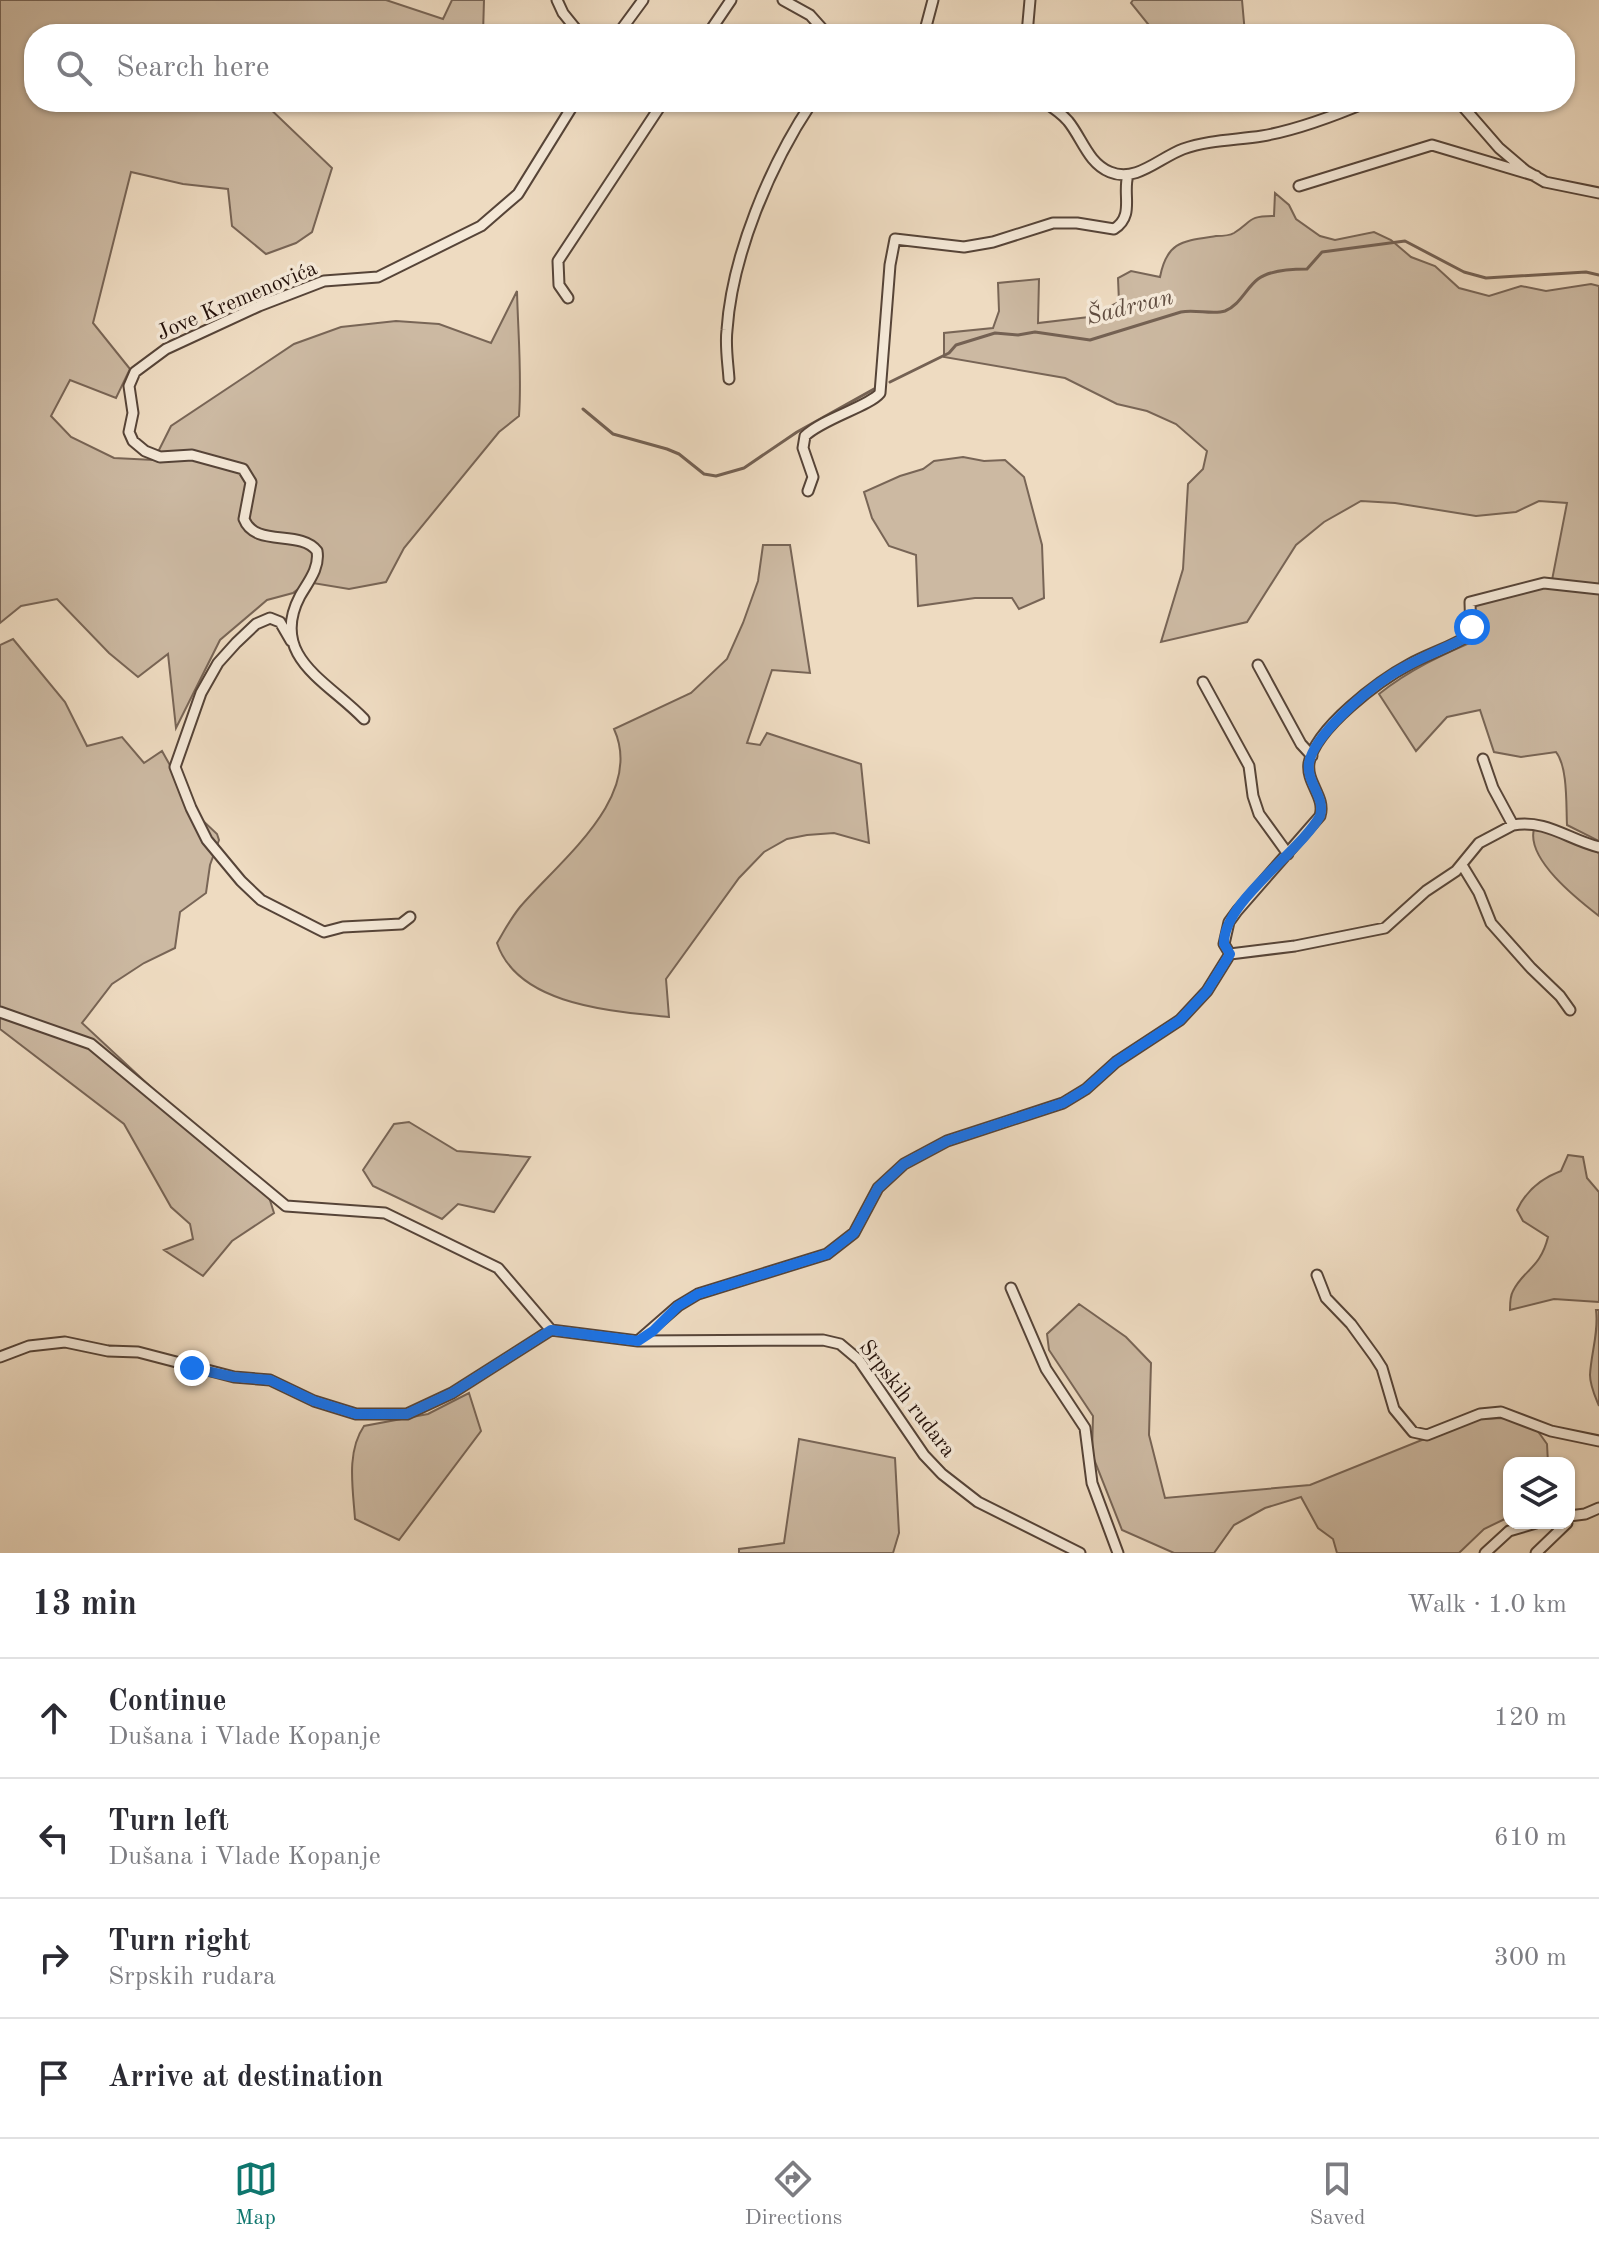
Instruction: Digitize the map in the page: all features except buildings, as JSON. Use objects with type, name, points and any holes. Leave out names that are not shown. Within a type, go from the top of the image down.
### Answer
[{"type":"street","points":[[557,0],[572,24]]},
{"type":"street","points":[[625,24],[643,0]]},
{"type":"street","points":[[715,24],[731,0]]},
{"type":"street","points":[[783,0],[810,15],[818,24]]},
{"type":"street","points":[[927,24],[933,0]]},
{"type":"street","points":[[1028,24],[1030,0]]},
{"type":"street","name":"Jove Kremenovića","points":[[293,645],[292,626],[296,606],[317,565],[317,551],[304,541],[260,534],[245,524],[244,514],[251,482],[247,473],[238,466],[192,455],[160,457],[136,445],[129,432],[133,413],[129,386],[131,379],[140,367],[166,349],[259,306],[324,281],[378,277],[481,226],[518,194],[569,112]]},
{"type":"street","points":[[568,298],[559,285],[558,261],[656,112]]},
{"type":"street","points":[[729,379],[726,332],[742,256],[771,177],[806,112]]},
{"type":"street","points":[[1059,112],[1098,164],[1114,173],[1128,175],[1184,149],[1233,138],[1262,136],[1336,112]]},
{"type":"street","points":[[1468,112],[1507,157],[1545,182],[1599,193]]},
{"type":"street","points":[[1299,186],[1432,145],[1536,176]]},
{"type":"street","points":[[808,491],[813,477],[803,448],[805,436],[854,407],[876,399],[880,393],[890,265],[895,239],[964,247],[993,242],[1053,223],[1114,229],[1126,216],[1128,175]]},
{"type":"street","points":[[1230,954],[1224,944],[1229,922],[1317,822],[1322,811],[1310,777],[1309,761],[1321,738],[1338,720],[1387,677],[1471,634],[1470,602],[1544,583],[1599,589]]},
{"type":"street","points":[[364,719],[311,671],[294,651],[280,622],[263,619],[236,643],[210,676],[194,707],[175,767],[207,840],[261,900],[324,932],[343,927],[401,924],[410,917]]},
{"type":"street","points":[[1258,665],[1301,744],[1312,756]]},
{"type":"street","points":[[1203,682],[1249,766],[1259,814],[1288,854]]},
{"type":"street","points":[[1483,759],[1493,788],[1513,825]]},
{"type":"street","points":[[1230,954],[1295,946],[1385,928],[1426,891],[1462,865],[1479,843],[1513,825],[1522,823],[1549,827],[1599,847]]},
{"type":"street","points":[[1462,865],[1479,893],[1491,923],[1570,1010]]},
{"type":"street","points":[[638,1341],[678,1306],[698,1294],[827,1254],[854,1233],[878,1188],[904,1164],[947,1141],[1063,1103],[1086,1089],[1116,1062],[1180,1020],[1207,991],[1230,954]]},
{"type":"street","points":[[0,1012],[91,1044],[286,1206],[385,1213],[498,1268],[551,1330],[452,1393],[407,1414],[356,1414],[314,1401],[270,1380],[234,1377],[138,1352],[108,1351],[65,1342],[29,1346],[0,1357]]},
{"type":"street","points":[[1317,1275],[1326,1298],[1351,1324],[1382,1368],[1394,1409],[1413,1432],[1427,1435],[1480,1414],[1501,1412],[1551,1431],[1599,1441]]},
{"type":"street","points":[[1011,1288],[1046,1369],[1085,1428],[1092,1483],[1118,1553]]},
{"type":"street","name":"Srpskih rudara","points":[[551,1330],[638,1341],[823,1340],[840,1344],[859,1360],[924,1455],[942,1474],[978,1502],[1080,1553]]},
{"type":"street","points":[[1575,1517],[1599,1508]]},
{"type":"street","points":[[1485,1553],[1509,1531],[1516,1529]]},
{"type":"street","points":[[1536,1553],[1560,1529]]},
{"type":"shaded area","points":[[0,0],[386,0],[443,19],[452,0],[484,0],[483,24],[24,24],[24,112],[273,112],[332,168],[312,232],[296,243],[266,254],[232,226],[228,189],[183,184],[131,172],[93,323],[130,369],[116,398],[70,380],[51,416],[71,437],[114,458],[154,460],[171,426],[294,344],[341,327],[396,321],[439,324],[491,343],[517,291],[519,416],[499,432],[404,548],[386,582],[349,589],[307,582],[293,593],[267,600],[220,640],[176,728],[168,654],[138,677],[109,653],[57,599],[21,606],[0,623]]},
{"type":"shaded area","points":[[1133,0],[1242,0],[1244,24],[1148,24],[1131,3]]},
{"type":"shaded area","points":[[1275,193],[1289,205],[1296,219],[1320,236],[1335,240],[1374,232],[1391,240],[1411,257],[1435,266],[1459,288],[1489,296],[1521,286],[1546,291],[1591,284],[1599,286],[1599,585],[1552,580],[1567,503],[1539,501],[1516,512],[1476,516],[1395,503],[1361,501],[1324,522],[1296,545],[1247,622],[1161,642],[1183,569],[1188,484],[1203,469],[1207,451],[1176,424],[1147,411],[1117,404],[1065,378],[944,357],[944,333],[993,328],[999,311],[998,283],[1039,279],[1038,323],[1089,317],[1119,302],[1118,278],[1131,271],[1160,277],[1167,256],[1178,245],[1194,239],[1230,235],[1254,218],[1274,216]]},
{"type":"shaded area","points":[[963,457],[984,461],[1005,460],[1024,477],[1042,545],[1044,598],[1019,609],[1012,598],[975,598],[918,606],[916,555],[889,546],[872,518],[864,492],[923,469],[934,461]]},
{"type":"shaded area","points":[[763,545],[790,545],[810,673],[772,670],[747,743],[760,745],[767,733],[861,764],[869,843],[834,833],[807,835],[787,839],[764,852],[739,878],[666,979],[669,1017],[596,1008],[546,993],[525,980],[508,964],[497,943],[520,907],[575,848],[608,803],[618,779],[620,754],[614,729],[691,693],[727,659],[758,581]]},
{"type":"shaded area","points":[[1544,586],[1599,591],[1599,841],[1567,825],[1564,777],[1556,752],[1521,757],[1494,752],[1480,710],[1447,717],[1416,751],[1379,694],[1427,663],[1479,639],[1472,606],[1480,601]]},
{"type":"shaded area","points":[[13,639],[65,702],[87,746],[122,737],[144,763],[162,751],[199,817],[217,834],[219,840],[210,865],[206,893],[180,912],[175,948],[112,984],[82,1023],[269,1197],[274,1213],[232,1241],[203,1276],[164,1250],[193,1239],[190,1224],[171,1207],[124,1124],[0,1029],[0,645]]},
{"type":"shaded area","points":[[1534,829],[1558,835],[1599,853],[1599,916],[1545,865],[1534,841]]},
{"type":"shaded area","points":[[409,1122],[457,1151],[530,1157],[494,1212],[458,1204],[442,1219],[373,1186],[363,1170],[394,1124]]},
{"type":"shaded area","points":[[1568,1155],[1583,1157],[1587,1178],[1599,1192],[1599,1302],[1554,1299],[1510,1310],[1513,1291],[1541,1256],[1548,1237],[1523,1221],[1517,1210],[1535,1186],[1561,1171]]},
{"type":"shaded area","points":[[1079,1304],[1126,1337],[1151,1363],[1149,1435],[1165,1498],[1310,1485],[1474,1419],[1507,1418],[1537,1430],[1547,1444],[1548,1457],[1503,1457],[1503,1520],[1484,1529],[1459,1553],[1337,1553],[1333,1539],[1318,1528],[1301,1497],[1265,1508],[1234,1525],[1214,1553],[1174,1553],[1122,1530],[1092,1454],[1093,1416],[1049,1350],[1047,1334]]},
{"type":"shaded area","points":[[1596,1310],[1599,1310],[1599,1406],[1590,1375]]},
{"type":"shaded area","points":[[469,1393],[481,1431],[399,1540],[355,1519],[353,1459],[358,1436],[364,1426],[428,1414]]},
{"type":"shaded area","points":[[799,1439],[895,1458],[899,1533],[893,1553],[739,1553],[739,1549],[784,1543]]},
{"type":"waterway","name":"Šadrvan","points":[[890,382],[949,353],[956,345],[995,333],[1018,335],[1035,332],[1090,340],[1181,312],[1225,311],[1263,276],[1307,269],[1322,252],[1405,241],[1464,272],[1486,278],[1586,272],[1599,275]]},
{"type":"waterway","points":[[583,409],[613,434],[667,449],[679,454],[704,474],[716,476],[744,468],[797,432],[874,389]]},
{"type":"route","points":[[192,1368],[234,1377],[270,1380],[314,1401],[356,1414],[407,1414],[452,1393],[551,1330],[638,1341],[678,1306],[698,1294],[827,1254],[854,1233],[878,1188],[904,1164],[947,1141],[1063,1103],[1086,1089],[1116,1062],[1180,1020],[1207,991],[1230,954],[1224,944],[1229,922],[1320,816],[1322,806],[1310,777],[1309,761],[1321,738],[1387,677],[1465,638],[1471,634],[1472,627]]}]
